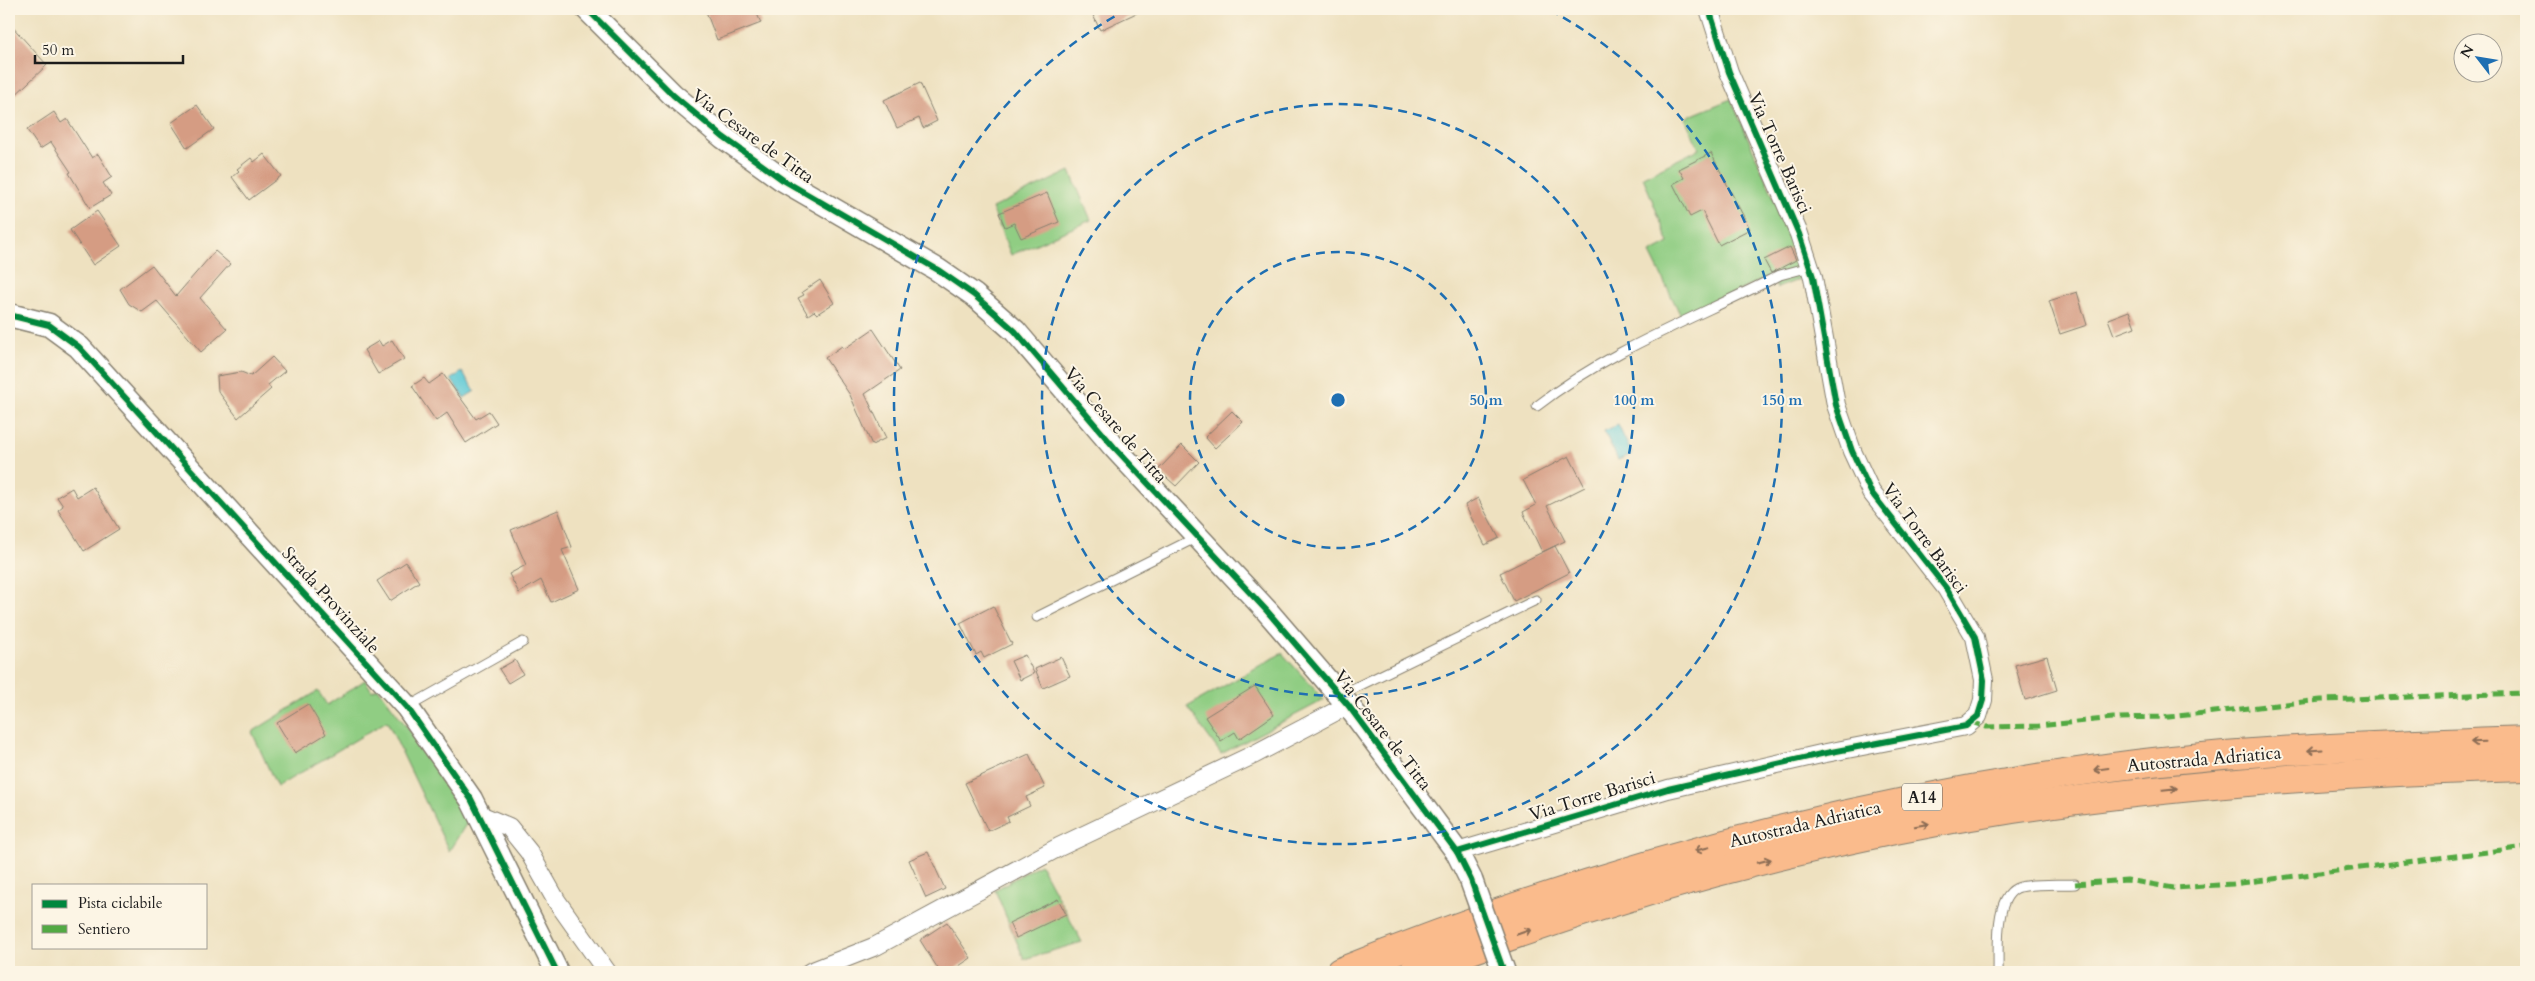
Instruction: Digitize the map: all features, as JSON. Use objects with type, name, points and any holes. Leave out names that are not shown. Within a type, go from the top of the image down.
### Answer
[{"type":"highway","name":"Autostrada Adriatica","points":[[1340,972],[1444,932],[1610,876],[1708,847],[1902,801],[2081,772],[2215,757],[2374,746],[2526,740]]},
{"type":"highway","name":"Autostrada Adriatica","points":[[1413,972],[1533,928],[1698,877],[1908,828],[2066,801],[2216,784],[2353,774],[2526,767]]},
{"type":"street","name":"Via Cesare de Titta","points":[[587,9],[674,96],[723,137],[783,180],[938,270],[1015,331],[1114,447],[1267,611],[1344,700],[1456,852],[1470,880],[1504,972]]},
{"type":"street","name":"Via Torre Barisci","points":[[1456,852],[1668,789],[1821,754],[1966,726],[1978,716],[1983,700],[1984,680],[1975,637],[1946,588],[1871,492],[1852,451],[1836,405],[1810,267],[1799,234],[1729,72],[1709,9]]},
{"type":"street","name":"Strada Provinziale","points":[[9,315],[48,325],[79,347],[407,707],[439,749],[480,816],[557,972]]},
{"type":"street","points":[[810,972],[876,946],[1059,847],[1256,754],[1344,700]]},
{"type":"street","points":[[480,816],[509,827],[529,852],[556,900],[606,972]]},
{"type":"lane","points":[[1537,406],[1560,388],[1605,360],[1780,275],[1810,267]]},
{"type":"lane","points":[[1037,617],[1197,537]]},
{"type":"lane","points":[[1344,700],[1536,600]]},
{"type":"lane","points":[[407,707],[523,642]]},
{"type":"lane","points":[[1998,972],[2000,915],[2004,902],[2010,892],[2020,887],[2075,884]]},
{"type":"green space","points":[[1731,99],[1808,276],[1777,288],[1772,275],[1682,318],[1650,253],[1669,243],[1643,177],[1699,149],[1685,118]]},
{"type":"green space","points":[[1070,171],[1091,220],[1011,255],[992,208]]},
{"type":"green space","points":[[1282,653],[1324,700],[1221,754],[1187,707]]},
{"type":"green space","points":[[365,680],[372,691],[378,688],[462,801],[470,818],[449,851],[387,721],[277,787],[252,732],[318,691],[327,705]]},
{"type":"green space","points":[[1040,864],[1082,942],[1024,959],[995,890]]},
{"type":"water","points":[[462,372],[475,391],[464,398],[451,379]]},
{"type":"water","points":[[1618,425],[1632,454],[1618,460],[1604,431]]},
{"type":"building","points":[[705,9],[755,9],[761,23],[717,40]]},
{"type":"building","points":[[1103,9],[1145,9],[1100,30],[1092,13]]},
{"type":"building","points":[[9,23],[47,65],[9,101]]},
{"type":"building","points":[[920,83],[937,121],[923,128],[919,118],[897,128],[884,100]]},
{"type":"building","points":[[197,105],[214,129],[187,148],[171,123]]},
{"type":"building","points":[[54,112],[61,123],[67,119],[92,158],[98,154],[112,177],[103,183],[111,195],[90,208],[69,173],[71,172],[51,142],[40,149],[27,130]]},
{"type":"building","points":[[1711,153],[1750,229],[1719,245],[1702,211],[1690,217],[1673,184],[1684,178],[1679,169]]},
{"type":"building","points":[[264,154],[281,176],[249,200],[232,177],[239,171],[237,169],[251,158],[254,162]]},
{"type":"building","points":[[1047,193],[1059,222],[1021,238],[1014,223],[1005,227],[999,213]]},
{"type":"building","points":[[97,211],[121,246],[93,265],[70,230]]},
{"type":"building","points":[[1790,247],[1796,260],[1771,273],[1764,260]]},
{"type":"building","points":[[215,251],[230,264],[200,298],[227,329],[201,352],[157,301],[142,312],[129,304],[120,289],[152,265],[176,296]]},
{"type":"building","points":[[820,280],[834,303],[817,314],[814,311],[808,315],[798,298],[804,295],[802,292]]},
{"type":"building","points":[[2077,292],[2087,325],[2060,334],[2049,301]]},
{"type":"building","points":[[2129,311],[2135,327],[2114,335],[2108,319]]},
{"type":"building","points":[[873,329],[900,370],[865,394],[886,438],[872,445],[850,395],[825,358],[842,346],[844,349]]},
{"type":"building","points":[[392,340],[404,359],[378,374],[364,350],[379,341],[382,346]]},
{"type":"building","points":[[272,357],[285,371],[268,385],[271,389],[238,418],[218,391],[217,376],[241,372],[251,376]]},
{"type":"building","points":[[443,374],[476,419],[489,411],[497,423],[466,443],[447,413],[436,421],[412,386],[424,378],[429,384]]},
{"type":"building","points":[[1232,411],[1243,422],[1215,448],[1205,437]]},
{"type":"building","points":[[1182,445],[1199,462],[1176,486],[1158,470]]},
{"type":"building","points":[[1569,456],[1585,487],[1547,506],[1565,541],[1542,552],[1523,512],[1536,505],[1523,480]]},
{"type":"building","points":[[93,487],[119,529],[84,551],[58,510],[63,506],[57,497],[72,488],[77,497]]},
{"type":"building","points":[[1478,498],[1499,538],[1485,545],[1465,505]]},
{"type":"building","points":[[558,510],[572,547],[562,550],[579,589],[551,602],[541,580],[519,593],[509,574],[526,565],[511,530]]},
{"type":"building","points":[[1555,546],[1569,573],[1514,601],[1500,573]]},
{"type":"building","points":[[406,562],[419,582],[390,601],[377,581]]},
{"type":"building","points":[[993,606],[1012,644],[984,658],[981,652],[976,655],[960,623]]},
{"type":"building","points":[[1025,655],[1034,673],[1020,680],[1011,661]]},
{"type":"building","points":[[2047,656],[2057,690],[2025,700],[2015,665]]},
{"type":"building","points":[[1061,657],[1070,676],[1043,688],[1035,669]]},
{"type":"building","points":[[515,660],[523,674],[508,683],[499,669]]},
{"type":"building","points":[[1255,686],[1274,715],[1239,739],[1235,732],[1221,741],[1205,717]]},
{"type":"building","points":[[308,704],[326,734],[295,753],[277,723]]},
{"type":"building","points":[[1029,754],[1045,788],[1026,797],[1030,806],[1007,817],[1009,821],[988,831],[965,783]]},
{"type":"building","points":[[928,852],[945,889],[926,898],[909,860]]},
{"type":"building","points":[[1058,899],[1066,914],[1016,938],[1009,923]]},
{"type":"building","points":[[947,922],[971,958],[950,972],[940,972],[920,940]]},
{"type":"marked path","points":[[1971,722],[1986,727],[2039,726],[2113,718],[2169,717],[2321,700],[2526,693]]},
{"type":"marked path","points":[[2075,884],[2127,880],[2174,888],[2233,884],[2526,847]]},
{"type":"cycle path","points":[[587,9],[673,95],[723,137],[783,180],[938,270],[974,295],[1015,331],[1114,447],[1267,611],[1348,705],[1457,852],[1471,880],[1504,972]]},
{"type":"cycle path","points":[[1457,852],[1668,789],[1821,754],[1966,726],[1978,716],[1983,700],[1984,680],[1975,637],[1946,588],[1871,492],[1852,451],[1836,405],[1813,277],[1799,234],[1729,72],[1709,9]]},
{"type":"cycle path","points":[[9,315],[49,325],[79,347],[407,707],[471,799],[557,972]]}]
